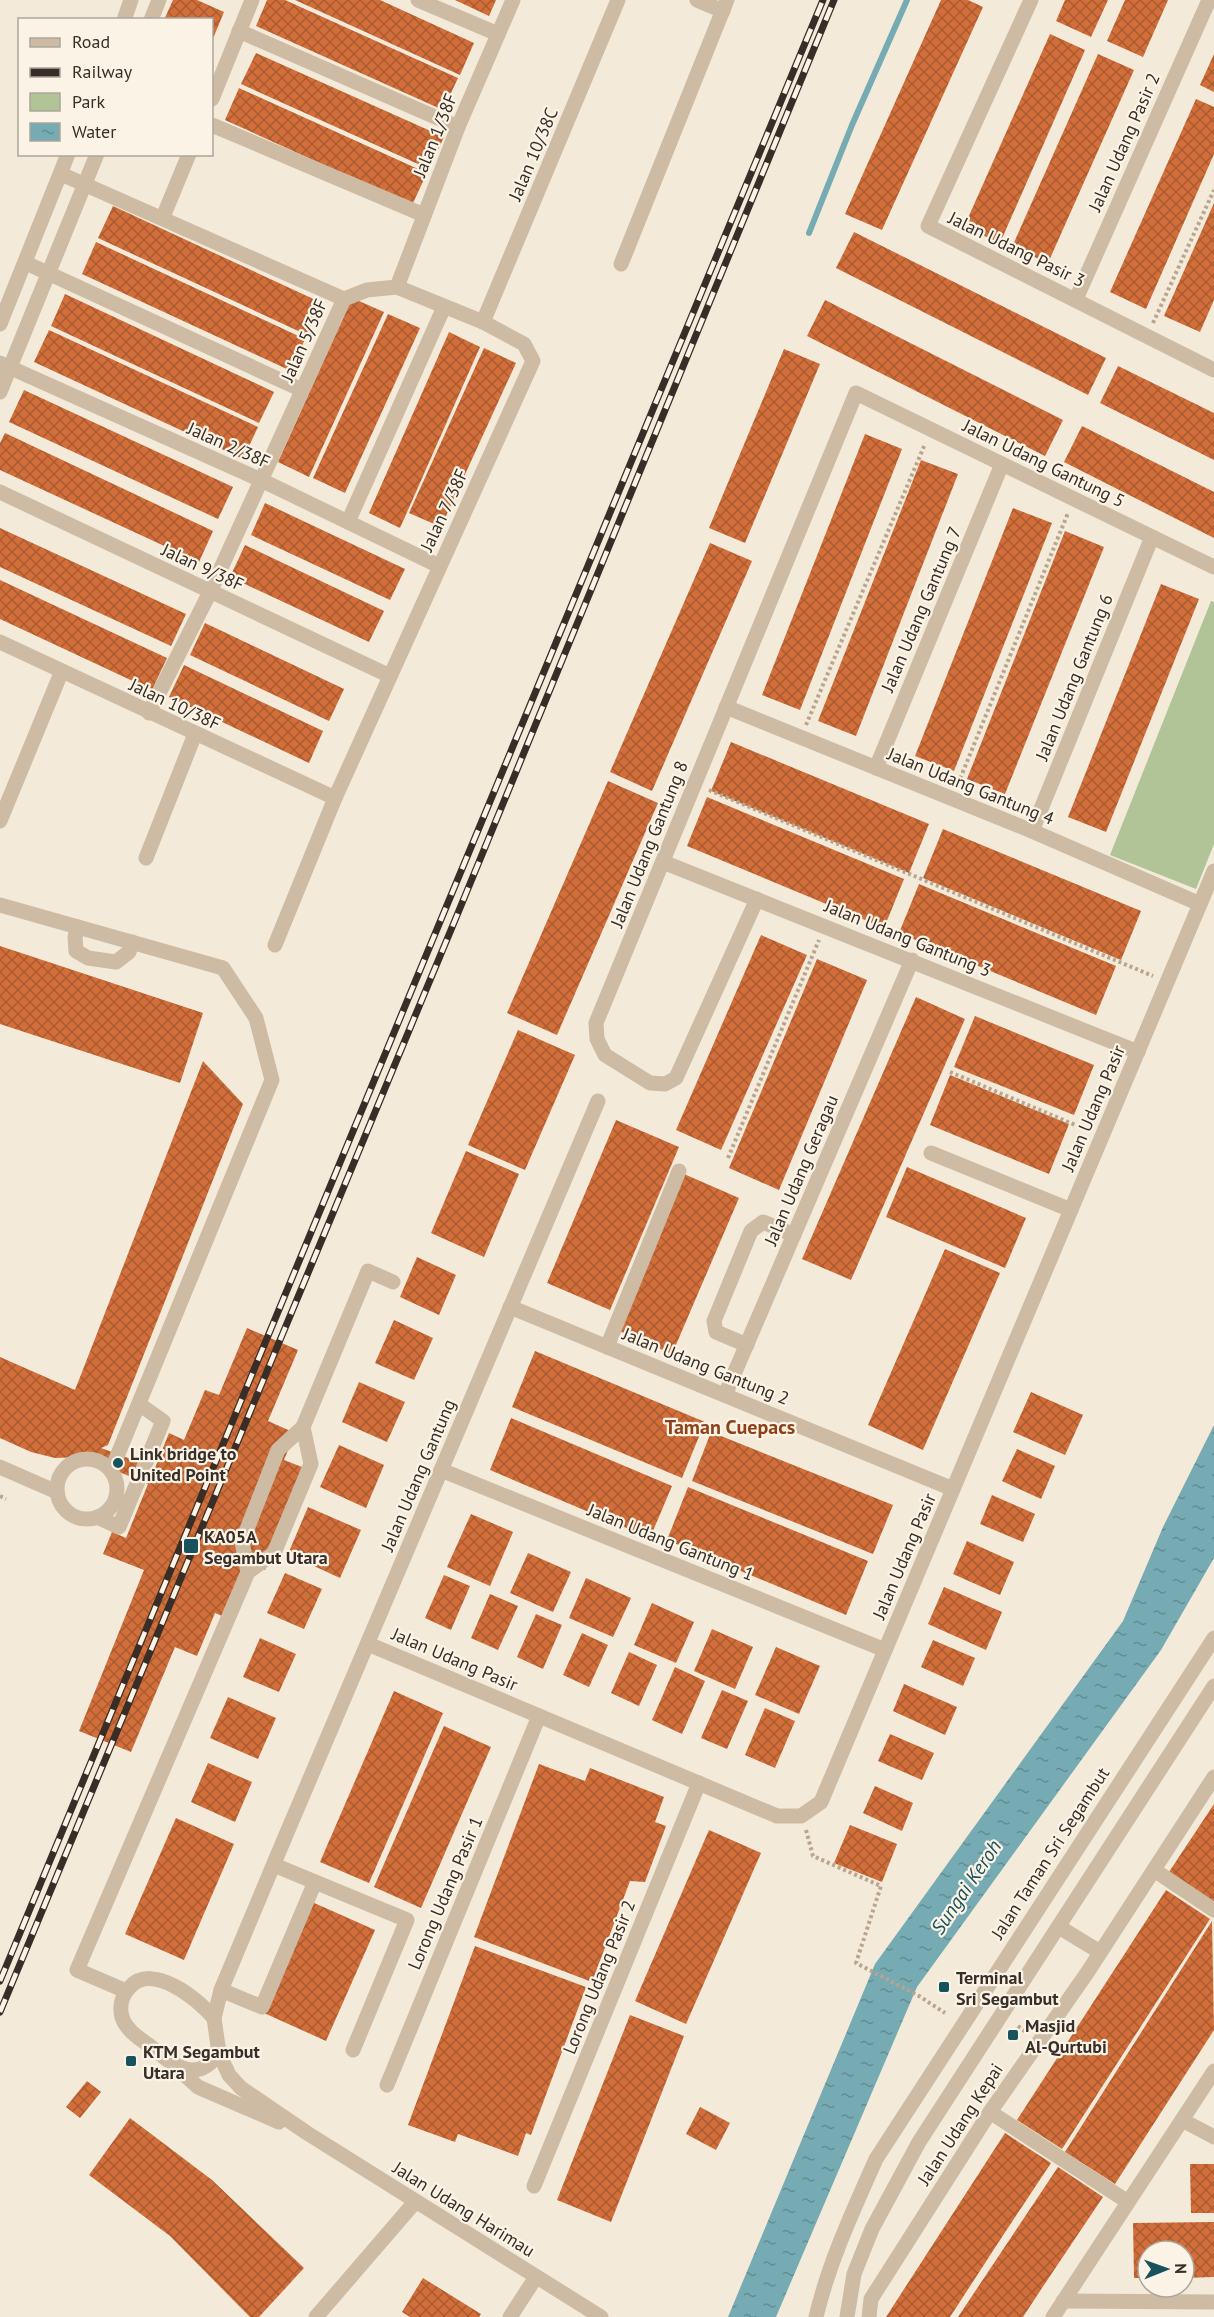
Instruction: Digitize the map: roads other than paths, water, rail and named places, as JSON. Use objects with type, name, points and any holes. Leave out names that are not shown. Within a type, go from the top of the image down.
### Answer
[{"type":"street","points":[[125,18],[132,0]]},
{"type":"street","points":[[152,18],[159,0]]},
{"type":"street","points":[[213,96],[252,0]]},
{"type":"street","points":[[418,0],[498,34]]},
{"type":"street","name":"Jalan 1/38F","points":[[397,287],[458,127],[513,0]]},
{"type":"street","name":"Jalan 10/38C","points":[[483,322],[618,0]]},
{"type":"street","points":[[621,264],[725,5],[697,0]]},
{"type":"street","name":"Jalan Udang Pasir 3","points":[[1031,0],[928,226],[1214,370]]},
{"type":"street","name":"Jalan Udang Pasir 2","points":[[1076,299],[1209,0]]},
{"type":"street","points":[[239,31],[458,127]]},
{"type":"street","points":[[213,125],[424,215]]},
{"type":"street","points":[[0,324],[4,306],[26,263],[68,156]]},
{"type":"street","points":[[0,392],[5,366],[49,272],[96,156]]},
{"type":"street","points":[[163,217],[188,156]]},
{"type":"street","points":[[61,174],[163,217],[344,299]]},
{"type":"street","points":[[26,263],[302,390]]},
{"type":"street","name":"Jalan 5/38F","points":[[149,713],[210,592],[344,299],[367,290],[397,287],[483,322],[524,344],[533,361]]},
{"type":"street","points":[[348,522],[444,307]]},
{"type":"street","name":"Jalan 7/38F","points":[[275,945],[335,798],[533,361]]},
{"type":"street","name":"Jalan 2/38F","points":[[5,366],[261,480],[439,566]]},
{"type":"street","name":"Jalan Udang Gantung 5","points":[[856,393],[1214,567]]},
{"type":"street","name":"Jalan Udang Gantung 8","points":[[757,899],[676,1078],[665,1084],[650,1083],[605,1055],[597,1039],[596,1023],[856,393]]},
{"type":"street","name":"Jalan Udang Gantung 7","points":[[876,768],[1002,464]]},
{"type":"street","name":"Jalan 9/38F","points":[[0,492],[390,676]]},
{"type":"street","name":"Jalan Udang Gantung 6","points":[[1032,831],[1152,537]]},
{"type":"street","name":"Jalan 10/38F","points":[[0,642],[61,673],[335,798]]},
{"type":"street","points":[[0,820],[61,673]]},
{"type":"street","name":"Jalan Udang Gantung 4","points":[[726,707],[1032,831],[1200,904]]},
{"type":"street","points":[[146,858],[195,734]]},
{"type":"street","name":"Jalan Udang Gantung 3","points":[[663,862],[1138,1052]]},
{"type":"street","name":"Jalan Udang Pasir","points":[[368,1644],[777,1816],[801,1816],[821,1802],[1214,871]]},
{"type":"street","points":[[0,905],[222,968],[256,1018],[272,1080],[111,1471]]},
{"type":"street","points":[[78,927],[75,937],[76,951],[88,958],[116,962],[129,952],[132,942]]},
{"type":"street","name":"Jalan Udang Geragau","points":[[725,1395],[912,960]]},
{"type":"street","name":"Jalan Udang Gantung","points":[[274,1865],[598,1101]]},
{"type":"street","points":[[931,1153],[1071,1210]]},
{"type":"street","points":[[607,1347],[679,1171]]},
{"type":"street","points":[[747,1346],[716,1332],[714,1321],[751,1231],[764,1222],[794,1235]]},
{"type":"street","points":[[248,1572],[242,1542],[278,1450],[303,1427],[368,1271],[393,1282]]},
{"type":"street","name":"Jalan Udang Gantung 2","points":[[510,1307],[953,1489]]},
{"type":"street","points":[[97,1517],[119,1527],[163,1421],[139,1404]]},
{"type":"street","points":[[126,1991],[78,1970],[248,1572],[273,1553],[312,1464],[303,1427]]},
{"type":"street","points":[[95,1460],[111,1471],[117,1490],[110,1509],[97,1517],[83,1519],[65,1510],[57,1492],[61,1473],[76,1461],[95,1460]]},
{"type":"street","points":[[0,1467],[57,1492]]},
{"type":"street","name":"Jalan Udang Gantung 1","points":[[441,1470],[885,1650]]},
{"type":"street","name":"Jalan Taman Sri Segambut","points":[[816,2317],[824,2282],[838,2245],[876,2159],[1214,1638]]},
{"type":"street","points":[[847,2317],[854,2274],[872,2229],[919,2142],[1214,1686]]},
{"type":"street","name":"Lorong Udang Pasir 1","points":[[387,2085],[539,1716]]},
{"type":"street","name":"Jalan Udang Kepai","points":[[869,2317],[870,2299],[990,2112],[1100,1952],[1214,1777]]},
{"type":"street","name":"Lorong Udang Pasir 2","points":[[534,2186],[699,1783]]},
{"type":"street","points":[[274,1865],[407,1920],[353,2050]]},
{"type":"street","name":"Jalan Udang Harimau","points":[[274,1865],[221,1990],[214,2018],[219,2053],[229,2075],[242,2088],[307,2133],[601,2317]]},
{"type":"street","points":[[1154,1870],[1214,1910]]},
{"type":"street","points":[[221,1990],[262,2007],[315,1882]]},
{"type":"street","points":[[1059,1927],[1100,1952]]},
{"type":"street","points":[[214,2018],[162,1978],[141,1979],[126,1991],[121,2010],[128,2028],[174,2065],[183,2069],[203,2067],[219,2053]]},
{"type":"street","name":"Jalan Udang Harimau","points":[[174,2065],[198,2087],[307,2133]]},
{"type":"street","points":[[1053,2317],[1214,2071]]},
{"type":"street","points":[[990,2112],[1128,2202]]},
{"type":"street","points":[[1182,2120],[1214,2137]]},
{"type":"street","points":[[316,2317],[415,2202]]},
{"type":"street","points":[[510,2317],[536,2277]]},
{"type":"street","points":[[1063,2301],[1214,2302]]},
{"type":"water","name":"Sungai Keroh","points":[[1214,1425],[1214,1558],[1161,1650],[917,1987],[776,2317],[728,2317],[875,1964],[1123,1621],[1163,1527]]},
{"type":"waterway","points":[[809,233],[852,125],[907,0]]},
{"type":"railway","points":[[0,1981],[823,0]]},
{"type":"railway","points":[[0,2012],[453,925],[834,0]]},
{"type":"place","name":"Link bridge to United Point","points":[[118,1463]]},
{"type":"place","name":"KA05A Segambut Utara","points":[[191,1546]]},
{"type":"place","name":"Terminal Sri Segambut","points":[[944,1987]]},
{"type":"place","name":"Masjid Al-Qurtubi","points":[[1013,2035]]},
{"type":"place","name":"KTM Segambut Utara","points":[[131,2061]]},
{"type":"district","name":"Taman Cuepacs","points":[[730,1427]]}]
